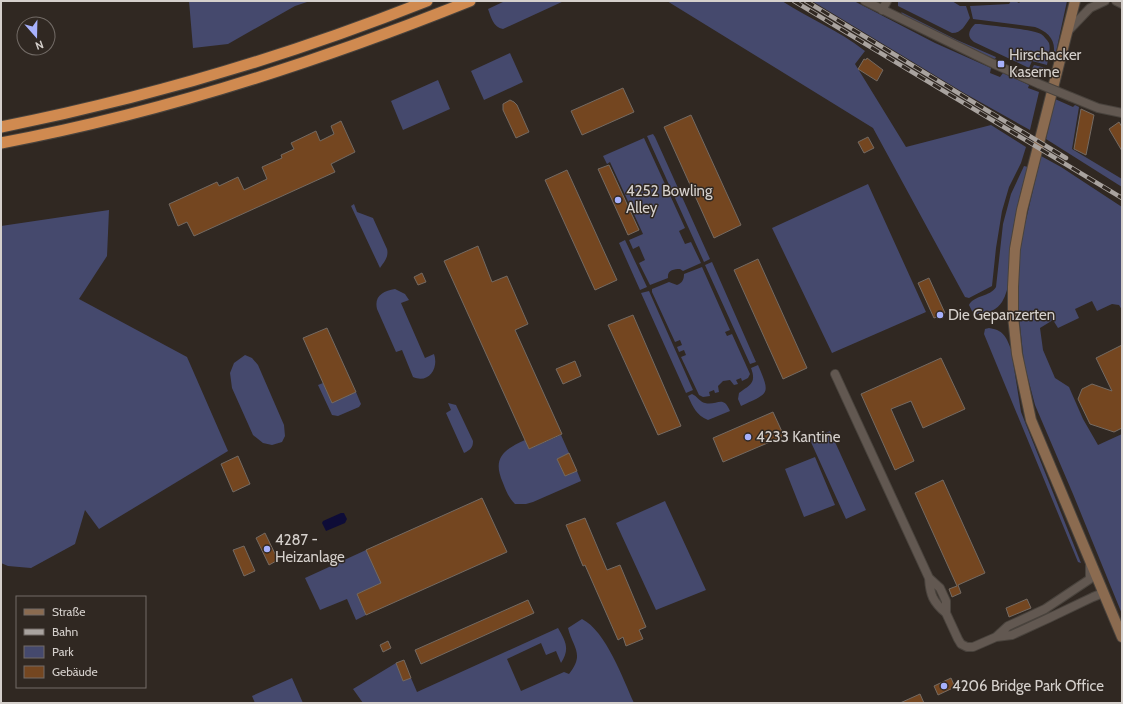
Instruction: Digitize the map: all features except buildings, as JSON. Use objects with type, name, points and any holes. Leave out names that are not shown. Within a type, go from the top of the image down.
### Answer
[{"type":"highway","points":[[1,127],[124,100],[223,72],[316,42],[427,1]]},
{"type":"highway","points":[[1,143],[130,116],[218,90],[305,63],[470,1]]},
{"type":"main road","points":[[1075,1],[1022,210],[1015,249],[1012,287],[1013,316],[1017,354],[1031,420],[1122,637]]},
{"type":"street","points":[[865,1],[994,64],[1039,84],[1098,108],[1122,113]]},
{"type":"street","points":[[882,10],[887,1]]},
{"type":"street","points":[[1066,34],[1090,8],[1105,1]]},
{"type":"street","points":[[1116,1],[1122,4]]},
{"type":"street","points":[[835,374],[929,578],[930,592],[936,605],[946,613],[961,644],[967,647],[973,647],[996,637],[1012,635],[1103,593]]},
{"type":"street","points":[[996,637],[1008,626],[1045,609],[1090,580],[1090,562]]},
{"type":"green space","points":[[189,1],[310,1],[295,6],[228,44],[193,48]]},
{"type":"green space","points":[[505,1],[564,1],[503,29],[495,24],[488,9]]},
{"type":"green space","points":[[667,1],[782,1],[845,37],[865,51],[855,64],[906,147],[991,125],[1026,147],[1021,163],[1009,187],[1002,211],[992,286],[969,298],[965,297],[873,128]]},
{"type":"green space","points":[[812,1],[854,1],[935,43],[991,68],[990,73],[1000,77],[1003,73],[1029,85],[1028,88],[1039,92],[1030,130],[964,93]]},
{"type":"green space","points":[[898,1],[952,1],[960,6],[966,6],[970,18],[961,30],[952,33],[898,6]]},
{"type":"green space","points":[[1011,1],[1019,3],[1021,1],[1067,1],[1056,52],[1054,51],[1053,42],[1049,36],[1035,27],[973,19],[970,6],[1009,4]]},
{"type":"green space","points":[[901,12],[957,40],[996,57],[995,59],[965,46],[904,16]]},
{"type":"green space","points":[[975,24],[1021,29],[1041,34],[1050,46],[1047,65],[1032,61],[1029,68],[974,42],[970,38],[969,33]]},
{"type":"green space","points":[[510,53],[523,82],[484,100],[471,71]]},
{"type":"green space","points":[[1034,65],[1046,68],[1044,74],[1032,69]]},
{"type":"green space","points":[[438,80],[450,109],[403,130],[391,101]]},
{"type":"green space","points":[[1055,99],[1073,107],[1075,105],[1079,107],[1072,149],[1122,179],[1122,187],[1046,139]]},
{"type":"green space","points":[[653,134],[710,259],[704,262],[647,136]]},
{"type":"green space","points":[[644,138],[685,228],[679,231],[685,244],[691,242],[701,263],[683,271],[680,269],[671,270],[668,278],[650,285],[639,263],[645,260],[639,246],[633,249],[629,240],[643,234],[610,162],[607,164],[603,156]]},
{"type":"green space","points":[[1041,156],[1061,167],[1122,207],[1122,310],[1119,305],[1112,304],[1097,311],[1092,301],[1075,309],[1079,318],[1058,328],[1053,320],[1040,328],[1043,350],[1055,378],[1069,387],[1083,419],[1098,445],[1122,434],[1122,614],[1035,405],[1024,363],[1019,316],[1019,257]]},
{"type":"green space","points":[[1024,166],[1028,167],[1014,225],[1011,245],[1010,274],[1005,296],[1000,305],[994,310],[984,314],[976,314],[972,311],[969,305],[971,302],[974,299],[990,293],[996,287],[1003,224],[1011,194]]},
{"type":"green space","points":[[868,184],[926,312],[832,353],[772,228]]},
{"type":"green space","points":[[354,204],[357,212],[373,218],[387,249],[387,257],[380,268],[351,206]]},
{"type":"green space","points":[[109,210],[107,256],[79,299],[187,357],[228,451],[99,529],[85,510],[75,544],[31,568],[8,566],[1,563],[1,226]]},
{"type":"green space","points":[[625,240],[647,287],[640,290],[619,243]]},
{"type":"green space","points":[[712,262],[756,362],[750,364],[705,265]]},
{"type":"green space","points":[[702,267],[730,330],[725,332],[727,336],[732,334],[750,374],[748,378],[742,381],[741,378],[736,380],[738,384],[734,385],[730,380],[723,381],[718,386],[719,392],[715,393],[714,390],[709,392],[710,396],[703,397],[699,395],[681,357],[686,355],[684,350],[679,352],[677,347],[682,345],[680,340],[675,342],[652,292],[652,289],[669,282],[677,285],[679,284],[683,280],[684,274]]},
{"type":"green space","points":[[395,289],[405,294],[409,300],[401,303],[425,358],[434,354],[434,369],[424,378],[419,379],[413,377],[402,350],[396,352],[377,309],[376,304],[378,297],[387,291]]},
{"type":"green space","points":[[649,291],[693,390],[686,393],[641,293]]},
{"type":"green space","points":[[989,328],[1001,332],[1011,349],[1021,412],[1081,563],[1078,562],[984,334],[985,329]]},
{"type":"green space","points":[[245,355],[252,358],[258,365],[284,425],[285,436],[282,442],[272,445],[263,443],[253,435],[232,388],[230,373],[234,363]]},
{"type":"green space","points":[[758,365],[765,382],[765,392],[741,406],[738,399],[739,393],[751,384],[753,373],[751,368]]},
{"type":"green space","points":[[323,383],[332,402],[356,392],[361,404],[359,407],[338,416],[332,415],[318,385]]},
{"type":"green space","points":[[692,394],[705,403],[725,403],[730,411],[708,420],[701,416],[693,407],[688,396]]},
{"type":"green space","points":[[448,403],[456,405],[473,441],[471,448],[464,453],[446,413],[451,410]]},
{"type":"green space","points":[[830,431],[866,510],[846,519],[810,440]]},
{"type":"green space","points":[[561,435],[569,453],[557,459],[565,476],[577,471],[581,481],[533,502],[526,504],[515,504],[504,486],[500,474],[499,461],[505,451],[525,440],[529,449]]},
{"type":"green space","points":[[815,457],[835,505],[804,517],[785,469]]},
{"type":"green space","points":[[665,501],[706,590],[656,610],[616,523]]},
{"type":"green space","points":[[488,535],[357,594],[366,615],[356,620],[347,599],[320,610],[305,578],[366,550]]},
{"type":"green space","points":[[582,619],[591,625],[599,634],[613,656],[634,703],[363,703],[353,689],[396,663],[403,681],[411,678],[417,692],[558,628],[566,646],[564,658],[561,663],[556,651],[546,655],[541,643],[507,659],[521,691],[564,672],[569,674],[574,667],[577,656],[568,628]]},
{"type":"green space","points":[[292,678],[303,703],[255,703],[252,696]]},
{"type":"shaded area","points":[[344,513],[347,519],[345,523],[326,531],[322,523],[323,521]]},
{"type":"railway","points":[[794,1],[1122,198]]},
{"type":"railway","points":[[806,1],[1066,158]]},
{"type":"place","name":"Hirschacker Kaserne","points":[[1001,64]]},
{"type":"place","name":"4252 Bowling Alley","points":[[618,200]]},
{"type":"place","name":"Die Gepanzerten","points":[[940,315]]},
{"type":"place","name":"4233 Kantine","points":[[748,437]]},
{"type":"place","name":"4287 - Heizanlage","points":[[267,549]]},
{"type":"place","name":"4206 Bridge Park Office","points":[[944,686]]}]
